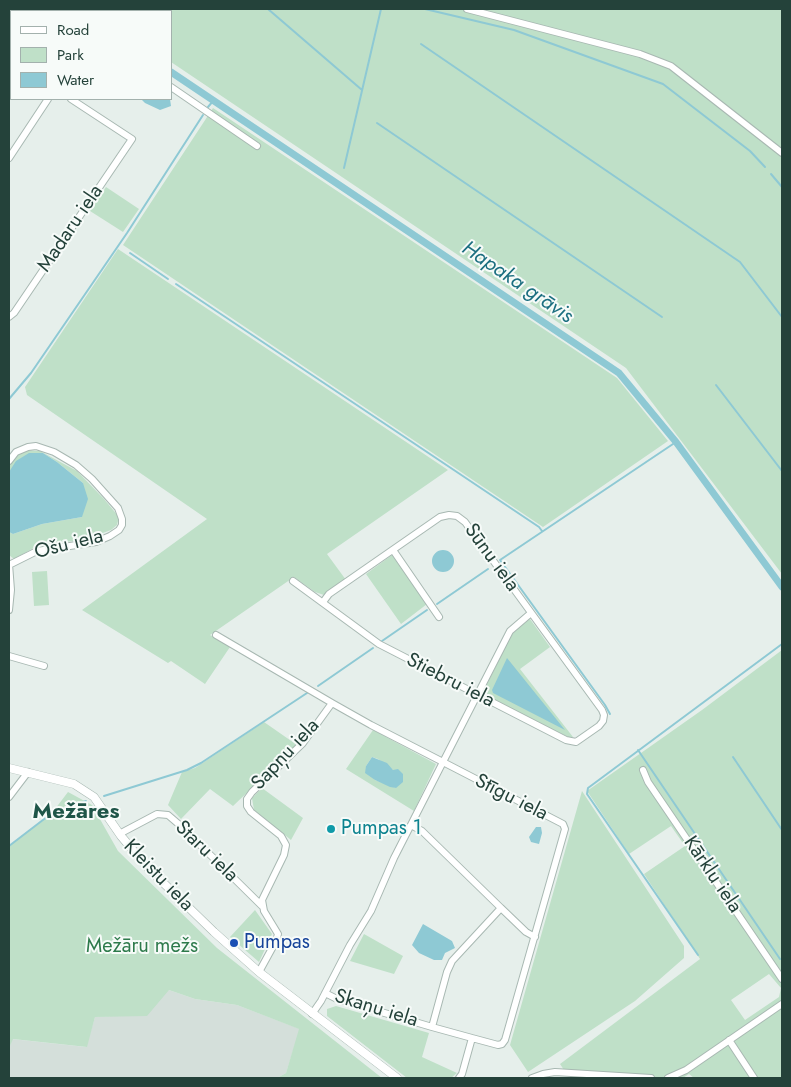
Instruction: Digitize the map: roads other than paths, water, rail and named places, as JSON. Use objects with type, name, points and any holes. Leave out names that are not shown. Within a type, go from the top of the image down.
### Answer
[{"type":"street","points":[[467,9],[640,54],[671,66],[782,153]]},
{"type":"street","points":[[172,88],[257,146]]},
{"type":"street","points":[[9,158],[47,100]]},
{"type":"street","name":"Madaru iela","points":[[9,318],[132,139],[73,100]]},
{"type":"street","name":"Ošu iela","points":[[9,460],[16,452],[28,447],[36,446],[54,452],[76,465],[92,478],[118,508],[122,519],[122,525],[115,534],[96,542],[37,551],[9,564],[11,590],[9,610]]},
{"type":"street","name":"Sūnu iela","points":[[323,602],[329,594],[443,515],[460,518],[465,522],[602,710]]},
{"type":"street","points":[[393,550],[439,617]]},
{"type":"street","name":"Stiebru iela","points":[[293,581],[379,644],[573,742],[601,724],[604,717],[602,710]]},
{"type":"street","points":[[312,1014],[376,902],[388,870],[510,631],[531,613]]},
{"type":"street","name":"Sapņu iela","points":[[216,635],[332,703],[303,743],[247,799],[247,806],[251,812],[281,836],[286,845],[284,855],[263,896],[262,906]]},
{"type":"street","points":[[9,656],[44,666]]},
{"type":"street","points":[[332,703],[372,726],[443,762]]},
{"type":"street","name":"Stīgu iela","points":[[443,762],[563,824],[564,833],[505,1040],[502,1044],[498,1045],[472,1038]]},
{"type":"street","name":"Kleistu iela","points":[[9,768],[74,784],[94,797],[121,836],[148,868],[214,932],[259,972],[397,1078]]},
{"type":"street","name":"Kārklu iela","points":[[643,770],[648,782],[782,979]]},
{"type":"street","points":[[9,796],[28,772]]},
{"type":"street","name":"Staru iela","points":[[121,836],[123,832],[157,814],[168,815],[262,906]]},
{"type":"street","points":[[411,824],[422,831],[526,932],[535,937]]},
{"type":"street","points":[[259,972],[278,934],[262,906]]},
{"type":"street","name":"Skaņu iela","points":[[325,993],[337,999],[432,1027],[447,972],[452,961],[501,908]]},
{"type":"street","points":[[668,1078],[686,1070],[782,1004]]},
{"type":"street","points":[[432,1027],[472,1038],[462,1074],[459,1078]]},
{"type":"street","points":[[729,1040],[754,1078]]},
{"type":"street","points":[[532,1078],[555,1072],[651,1078]]},
{"type":"water","points":[[142,100],[170,100],[171,106],[160,110]]},
{"type":"water","points":[[29,453],[43,453],[83,483],[88,499],[82,517],[42,524],[13,534],[9,532],[9,472],[16,461]]},
{"type":"water","points":[[439,550],[447,550],[454,557],[454,565],[447,572],[439,572],[432,565],[432,557]]},
{"type":"water","points":[[507,658],[565,730],[493,693],[492,690]]},
{"type":"water","points":[[372,757],[387,763],[393,770],[398,769],[403,774],[403,782],[396,788],[390,787],[365,773],[366,766]]},
{"type":"water","points":[[536,827],[541,827],[542,833],[539,844],[531,842],[529,837]]},
{"type":"water","points":[[423,924],[452,941],[455,948],[445,953],[442,960],[434,960],[419,953],[412,945]]},
{"type":"waterway","points":[[268,9],[362,90]]},
{"type":"waterway","points":[[344,168],[381,9]]},
{"type":"waterway","points":[[425,9],[514,30],[663,84],[750,151],[765,167]]},
{"type":"waterway","points":[[421,44],[740,262],[782,317]]},
{"type":"waterway","name":"Hapaka grāvis","points":[[172,73],[619,373],[676,442],[782,587]]},
{"type":"waterway","points":[[208,107],[213,101]]},
{"type":"waterway","points":[[9,399],[31,373],[127,233],[203,115]]},
{"type":"waterway","points":[[377,123],[662,317]]},
{"type":"waterway","points":[[771,174],[782,187]]},
{"type":"waterway","points":[[130,253],[168,279]]},
{"type":"waterway","points":[[176,284],[539,527],[542,531]]},
{"type":"waterway","points":[[716,385],[782,471]]},
{"type":"waterway","points":[[610,714],[500,560],[676,442]]},
{"type":"waterway","points":[[437,604],[488,569]]},
{"type":"waterway","points":[[382,641],[427,610]]},
{"type":"waterway","points":[[698,955],[587,794],[588,788],[782,644]]},
{"type":"waterway","points":[[318,686],[373,648]]},
{"type":"waterway","points":[[104,796],[187,770],[201,763],[307,693]]},
{"type":"waterway","points":[[638,750],[780,959]]},
{"type":"waterway","points":[[733,757],[782,830]]},
{"type":"waterway","points":[[9,846],[52,813],[86,801]]},
{"type":"place","name":"Pumpas 1","points":[[331,829]]},
{"type":"place","name":"Pumpas","points":[[234,943]]},
{"type":"district","name":"Mežāres","points":[[76,813]]},
{"type":"park label","name":"Mežāru mežs","points":[[142,947]]}]
